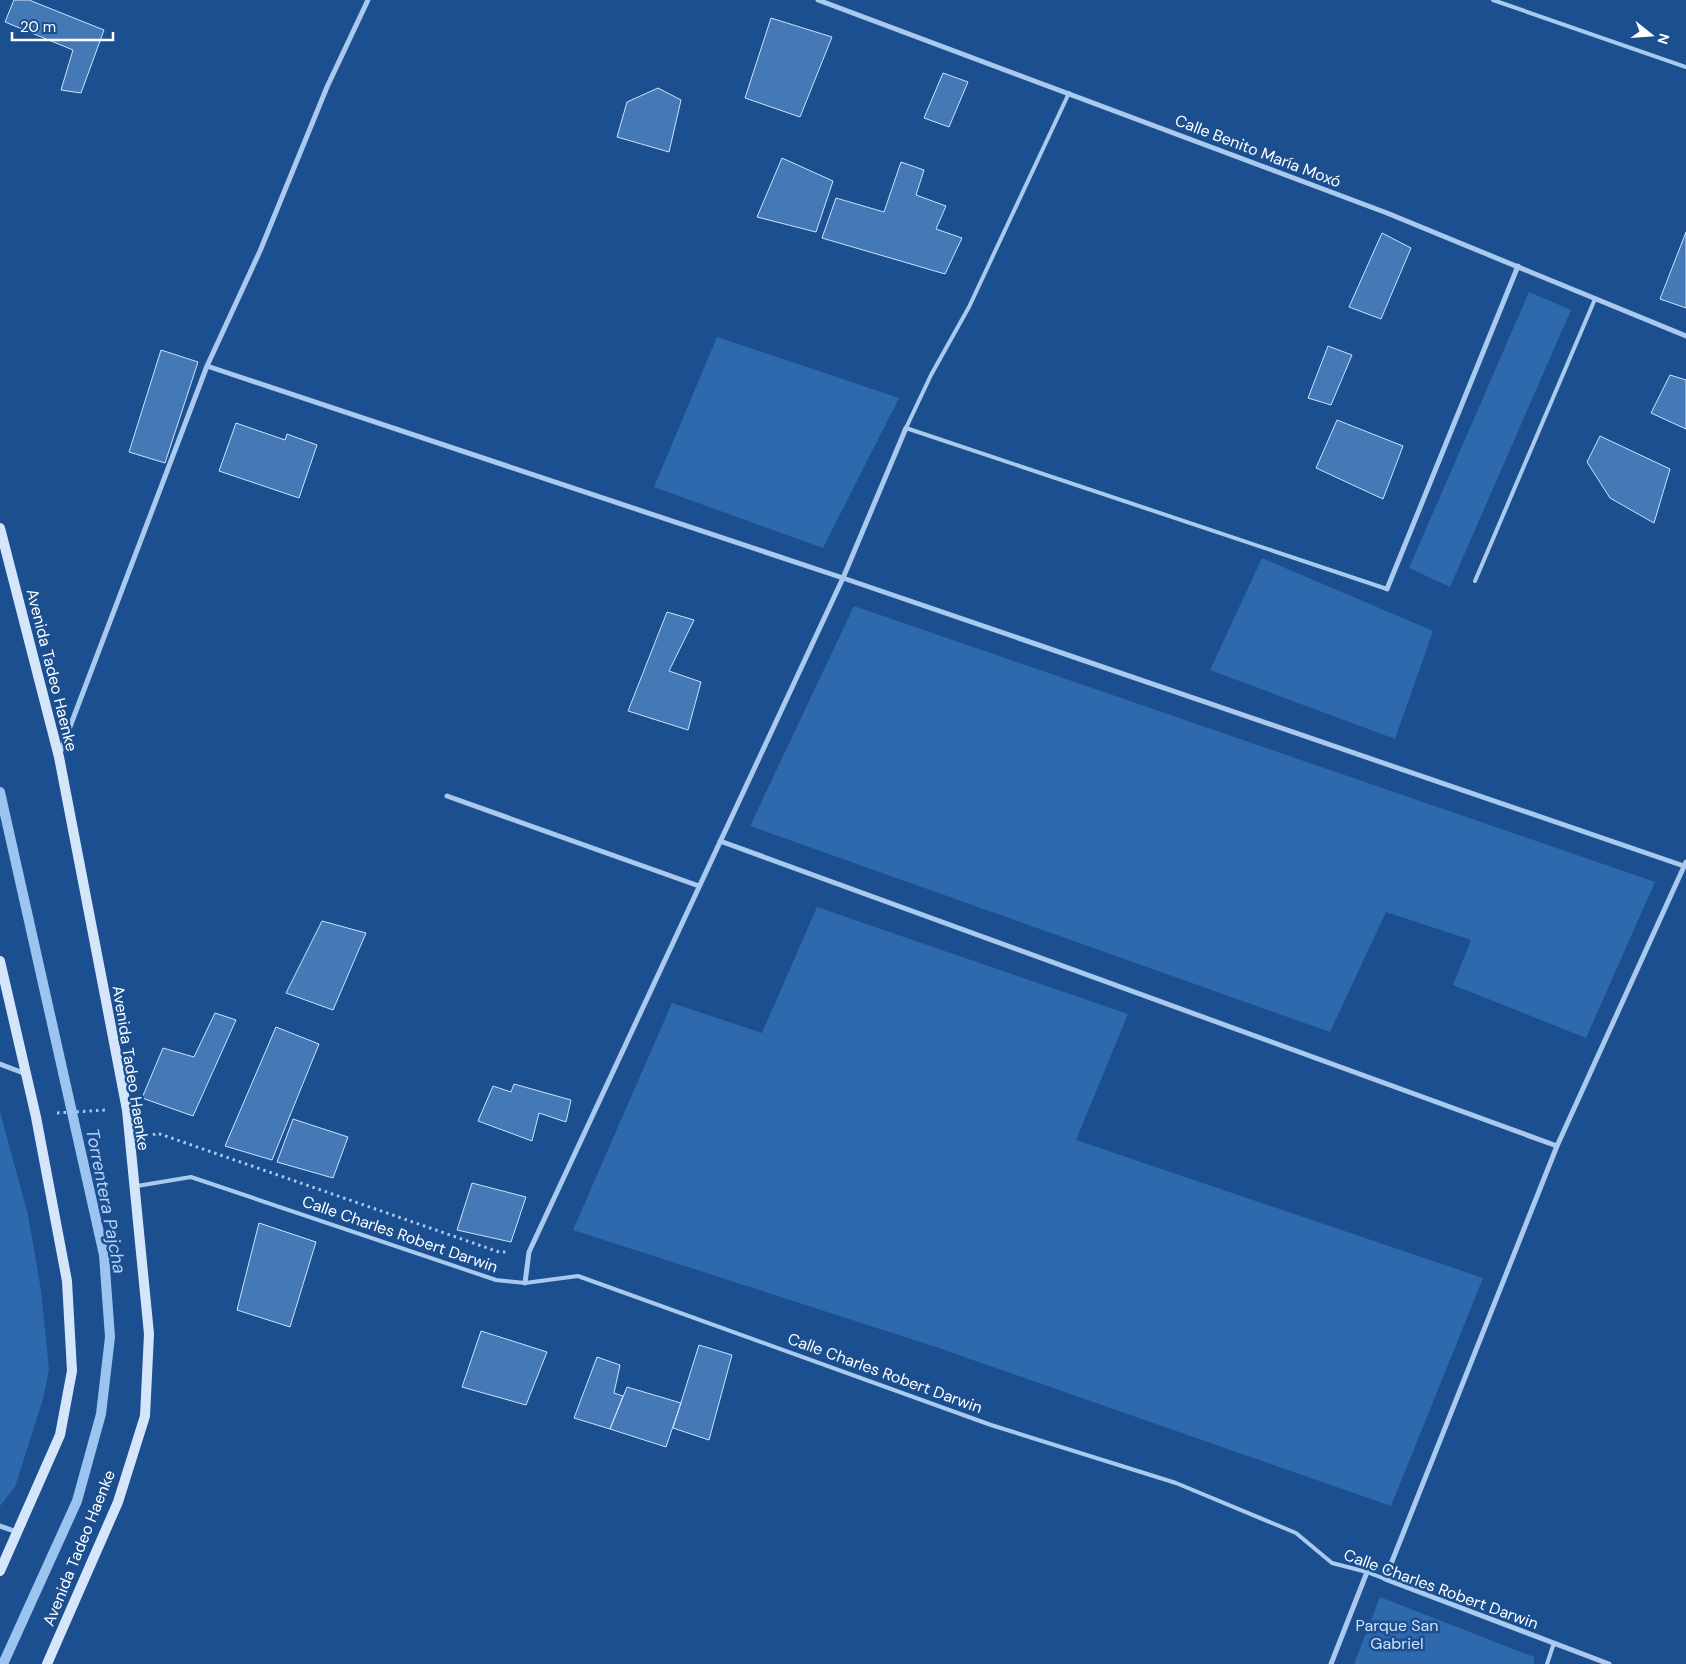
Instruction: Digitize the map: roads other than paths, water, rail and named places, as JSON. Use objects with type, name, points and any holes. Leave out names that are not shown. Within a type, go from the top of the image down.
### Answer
[{"type":"main road","name":"Avenida Tadeo Haenke","points":[[0,528],[59,757],[126,1110],[148,1334],[144,1416],[118,1502],[47,1664]]},
{"type":"main road","points":[[0,961],[27,1074],[67,1281],[72,1370],[60,1435],[0,1571]]},
{"type":"street","points":[[59,757],[207,366],[260,251],[327,87],[368,0]]},
{"type":"street","name":"Calle Benito María Moxó","points":[[818,0],[1387,213],[1686,336]]},
{"type":"street","points":[[1387,589],[1518,266]]},
{"type":"street","points":[[207,366],[844,578],[1685,864],[1557,1146],[1385,1579]]},
{"type":"street","points":[[526,1283],[529,1252],[844,578],[906,428]]},
{"type":"street","points":[[447,796],[699,886]]},
{"type":"street","points":[[720,841],[1557,1146]]},
{"type":"street","points":[[0,1064],[27,1074]]},
{"type":"street","points":[[0,1526],[18,1532]]},
{"type":"street","points":[[1331,1664],[1367,1572]]},
{"type":"street","name":"Calle Charles Robert Darwin","points":[[1385,1579],[1609,1664]]},
{"type":"lane","points":[[1494,0],[1686,67]]},
{"type":"lane","points":[[1069,93],[969,307],[931,375],[906,428],[1387,589]]},
{"type":"lane","points":[[1475,581],[1595,299]]},
{"type":"lane","name":"Calle Charles Robert Darwin","points":[[134,1187],[192,1177],[496,1280],[526,1283],[578,1276],[992,1425],[1176,1483],[1296,1533],[1332,1563],[1385,1579]]},
{"type":"lane","points":[[1547,1664],[1554,1643]]},
{"type":"waterway","name":"Torrentera Pajcha","points":[[0,792],[104,1255],[110,1337],[101,1414],[77,1501],[3,1664]]},
{"type":"park label","name":"Parque San Gabriel","points":[[1397,1634]]}]
